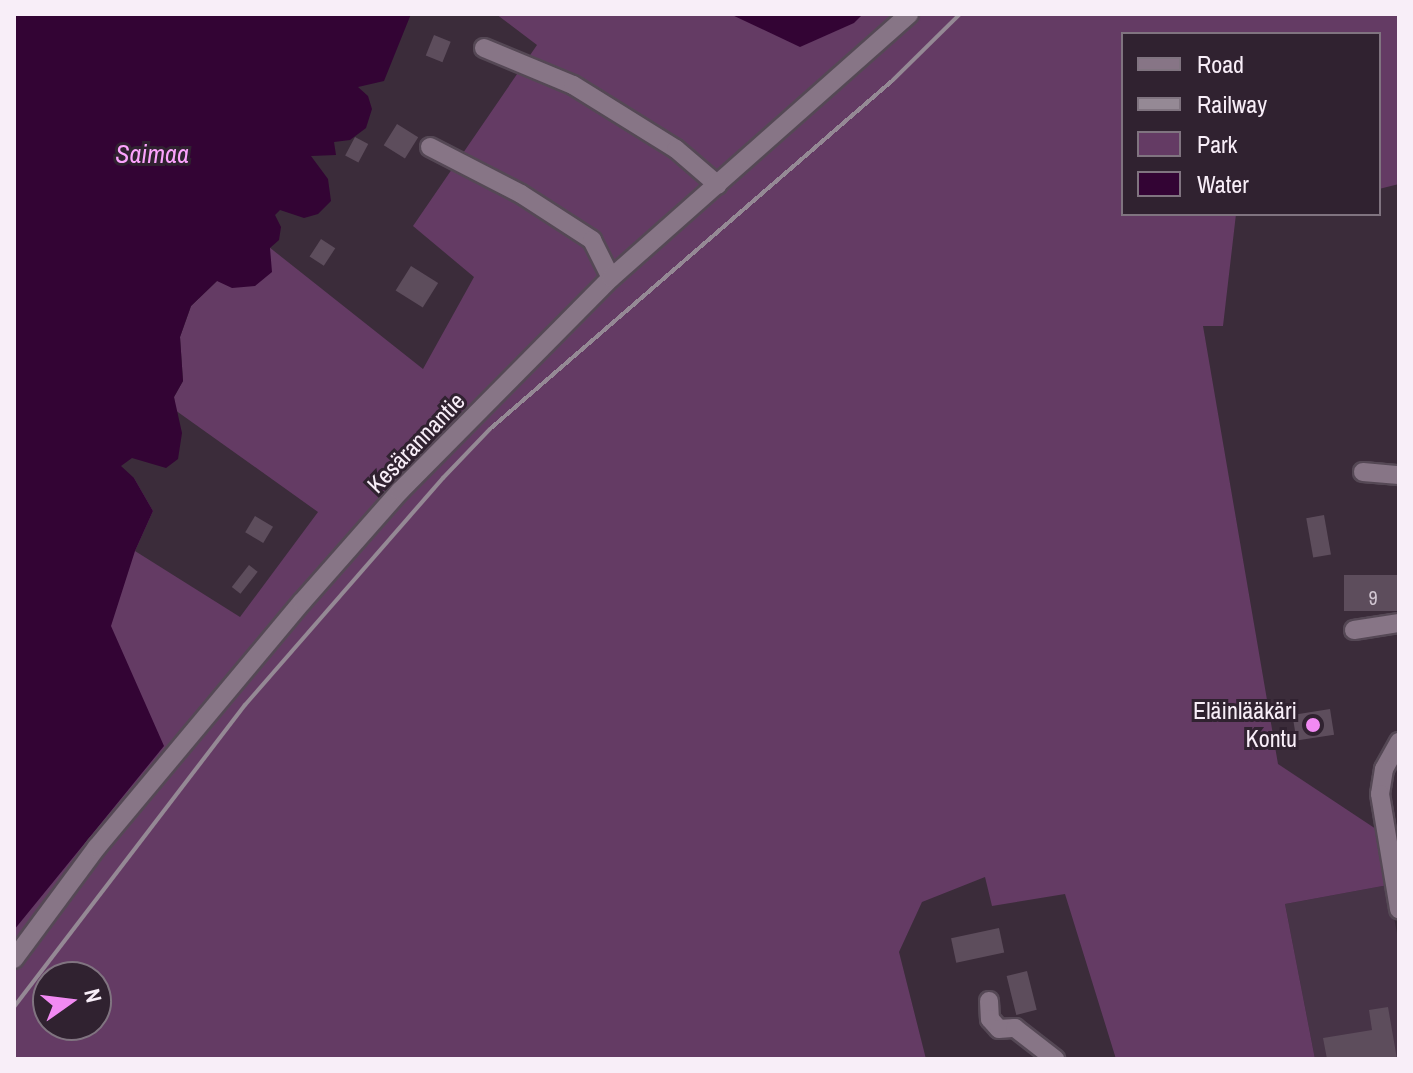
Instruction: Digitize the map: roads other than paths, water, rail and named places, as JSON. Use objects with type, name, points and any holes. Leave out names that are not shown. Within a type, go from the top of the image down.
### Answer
[{"type":"street","name":"Kesärannantie","points":[[14,959],[97,847],[400,491],[611,278],[909,14]]},
{"type":"street","points":[[484,48],[573,85],[676,149],[718,185]]},
{"type":"street","points":[[430,147],[521,194],[592,240],[611,278]]},
{"type":"street","points":[[1363,472],[1399,475]]},
{"type":"street","points":[[1354,630],[1399,623]]},
{"type":"street","points":[[1399,742],[1384,769],[1380,794],[1399,909]]},
{"type":"street","points":[[989,1001],[990,1019],[999,1029],[1015,1028],[1055,1059]]},
{"type":"water","name":"Saimaa","points":[[14,14],[411,14],[384,81],[358,87],[368,96],[372,109],[366,128],[350,140],[334,142],[336,155],[311,156],[328,179],[331,201],[318,214],[304,218],[280,210],[275,215],[281,227],[279,240],[270,248],[272,272],[255,286],[232,288],[217,281],[191,306],[180,337],[183,381],[174,397],[182,433],[178,459],[166,468],[132,458],[121,466],[134,478],[153,511],[135,551],[111,626],[164,746],[14,930]]},
{"type":"water","points":[[730,14],[863,14],[854,23],[800,47]]},
{"type":"railway","points":[[14,1007],[245,705],[443,478],[490,429],[893,80],[960,14]]},
{"type":"place","name":"Eläinlääkäri Kontu","points":[[1313,725]]}]
